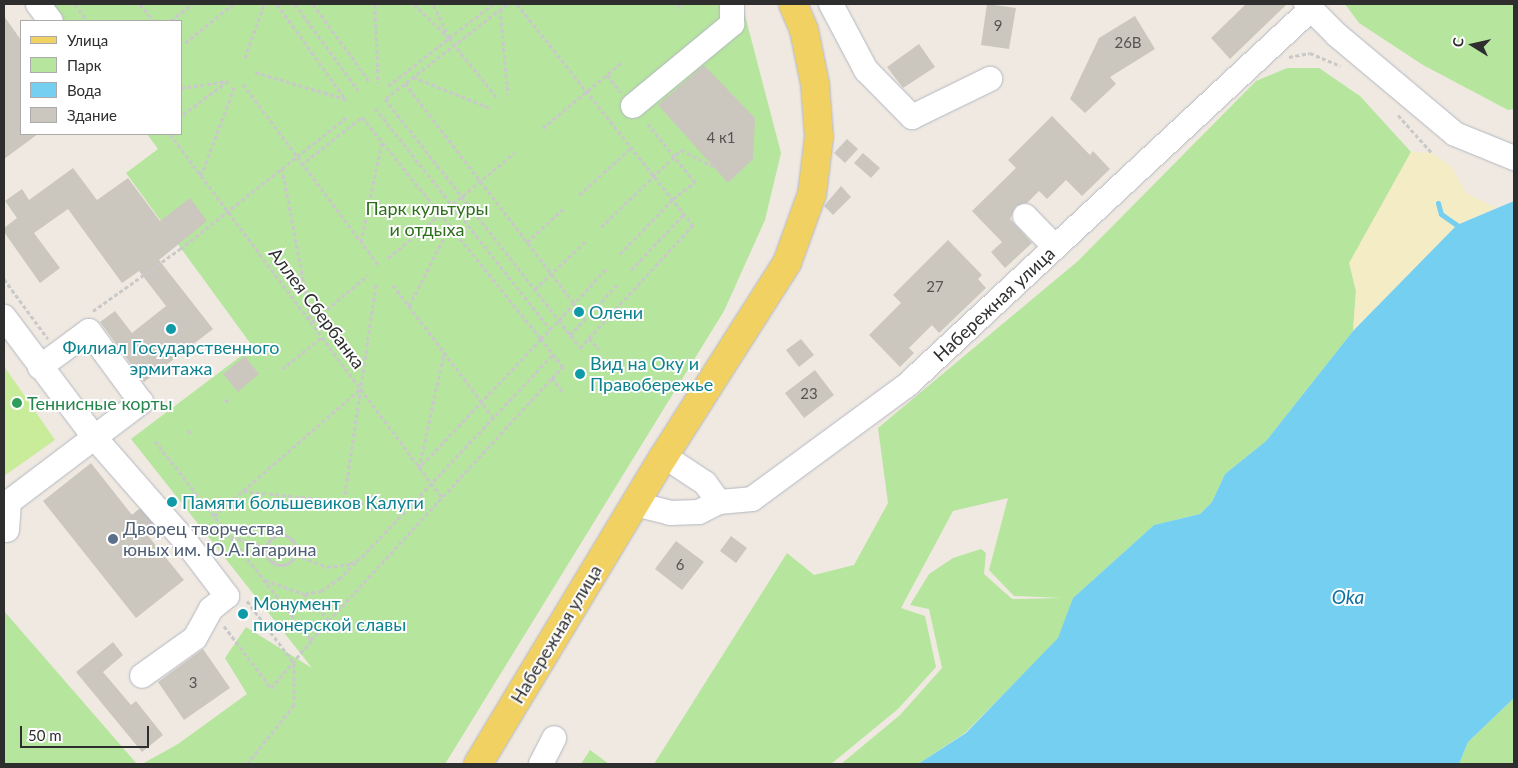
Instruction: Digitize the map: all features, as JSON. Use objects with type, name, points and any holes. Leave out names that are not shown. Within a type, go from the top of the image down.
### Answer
[{"type":"main road","name":"Набережная улица","points":[[478,764],[664,456],[787,263],[812,194],[819,138],[815,84],[804,30],[793,4]]},
{"type":"street","points":[[38,4],[50,20]]},
{"type":"street","points":[[633,106],[732,24],[732,4]]},
{"type":"street","points":[[831,4],[866,70],[912,117],[990,79]]},
{"type":"street","points":[[1309,6],[1337,35],[1455,134],[1514,158]]},
{"type":"street","name":"Набережная улица","points":[[635,504],[670,513],[699,512],[719,502],[752,499],[906,386],[1309,6]]},
{"type":"street","points":[[1025,216],[1055,247]]},
{"type":"street","points":[[4,317],[95,438],[186,542],[227,596],[211,608],[194,638],[142,676]]},
{"type":"street","points":[[7,530],[9,502],[141,402],[89,331],[36,361]]},
{"type":"street","points":[[664,456],[705,483],[719,502]]},
{"type":"street","points":[[136,484],[135,506],[138,510]]},
{"type":"street","points":[[155,532],[160,537],[186,542]]},
{"type":"street","points":[[541,764],[554,738]]},
{"type":"path","points":[[74,4],[87,20]]},
{"type":"path","points":[[140,4],[153,20]]},
{"type":"path","points":[[172,20],[192,4]]},
{"type":"path","points":[[185,43],[233,4]]},
{"type":"path","points":[[245,58],[264,4]]},
{"type":"path","points":[[255,72],[346,100],[277,4]]},
{"type":"path","points":[[295,4],[358,90]]},
{"type":"path","points":[[313,4],[369,81]]},
{"type":"path","points":[[375,4],[378,83]]},
{"type":"path","points":[[414,4],[449,38],[498,100]]},
{"type":"path","points":[[433,4],[449,38]]},
{"type":"path","points":[[388,86],[493,4]]},
{"type":"path","points":[[507,4],[385,99],[580,348],[693,225],[517,4]]},
{"type":"path","points":[[677,4],[682,9]]},
{"type":"path","points":[[500,9],[508,95]]},
{"type":"path","points":[[1310,53],[1348,71]]},
{"type":"path","points":[[543,128],[621,63]]},
{"type":"path","points":[[607,75],[695,182],[673,199],[620,254]]},
{"type":"path","points":[[413,77],[490,108]]},
{"type":"path","points":[[182,88],[228,81],[182,115]]},
{"type":"path","points":[[405,83],[574,303]]},
{"type":"path","points":[[243,84],[295,157],[379,266]]},
{"type":"path","points":[[201,176],[235,85]]},
{"type":"path","points":[[375,108],[550,329]]},
{"type":"path","points":[[1395,111],[1432,153]]},
{"type":"path","points":[[91,313],[347,117]]},
{"type":"path","points":[[220,621],[271,688],[294,664],[328,621],[563,367],[362,117],[301,165]]},
{"type":"path","name":"Аллея Сбербанка","points":[[171,135],[442,498]]},
{"type":"path","points":[[361,242],[382,141]]},
{"type":"path","points":[[579,195],[632,147]]},
{"type":"path","points":[[601,227],[681,150],[713,166]]},
{"type":"path","points":[[388,258],[515,152]]},
{"type":"path","points":[[282,168],[311,323],[368,275]]},
{"type":"path","points":[[527,242],[564,209]]},
{"type":"path","points":[[631,270],[684,214]]},
{"type":"path","points":[[409,306],[450,226]]},
{"type":"path","points":[[535,289],[586,241]]},
{"type":"path","points":[[419,468],[607,268]]},
{"type":"path","points":[[4,279],[51,342],[36,361]]},
{"type":"path","points":[[344,501],[376,284]]},
{"type":"path","points":[[570,335],[618,284]]},
{"type":"path","points":[[393,285],[493,417]]},
{"type":"path","points":[[282,369],[322,337]]},
{"type":"path","points":[[589,338],[599,349]]},
{"type":"path","points":[[419,468],[444,353]]},
{"type":"path","points":[[304,594],[321,591],[339,579],[362,557],[552,354]]},
{"type":"path","points":[[552,378],[562,390]]},
{"type":"path","points":[[214,516],[360,389]]},
{"type":"path","points":[[225,399],[229,403]]},
{"type":"path","points":[[188,430],[191,434]]},
{"type":"path","points":[[155,441],[311,640],[314,637]]},
{"type":"path","points":[[242,491],[408,508]]},
{"type":"path","points":[[284,534],[294,541],[296,555],[290,562],[279,565],[269,558],[266,547],[272,537],[284,534]]},
{"type":"path","points":[[231,537],[266,547]]},
{"type":"path","points":[[296,555],[328,567],[350,564],[362,557]]},
{"type":"path","points":[[264,580],[304,594],[328,621]]},
{"type":"path","points":[[227,596],[242,594],[294,664],[294,706],[247,764]]},
{"type":"green space","name":"Парк культуры и отдыха","points":[[51,4],[742,4],[781,153],[765,220],[724,311],[445,764],[142,764],[178,744],[247,694],[225,658],[246,627],[312,668],[131,439],[253,347],[126,173],[158,149],[148,135],[182,135],[182,20],[63,20]]},
{"type":"green space","points":[[1345,4],[1514,4],[1514,109],[1508,110],[1423,65],[1359,23]]},
{"type":"green space","points":[[1287,68],[1319,68],[1360,96],[1411,152],[1350,263],[1356,291],[1353,331],[1266,441],[1225,474],[1212,502],[1200,514],[1154,525],[1073,598],[1059,638],[965,733],[918,764],[841,764],[900,715],[942,668],[929,609],[910,605],[929,574],[953,558],[981,549],[986,553],[984,574],[1012,599],[1062,598],[1014,596],[989,570],[1008,498],[953,511],[901,608],[925,616],[936,667],[898,709],[831,764],[654,764],[787,553],[814,575],[854,565],[888,503],[878,428],[1078,261],[1256,81]]},
{"type":"green space","name":"Теннисные корты","points":[[4,366],[55,440],[4,476]]},
{"type":"green space","points":[[4,611],[137,764],[4,764]]},
{"type":"green space","points":[[1514,698],[1514,764],[1459,764],[1468,742]]},
{"type":"green space","points":[[590,750],[609,764],[581,764]]},
{"type":"sand","points":[[1411,152],[1432,153],[1451,166],[1466,193],[1496,208],[1457,225],[1353,331],[1356,291],[1349,263]]},
{"type":"water","name":"Oka","points":[[1514,201],[1514,698],[1468,742],[1459,764],[918,764],[966,733],[1058,638],[1073,598],[1154,525],[1200,514],[1212,502],[1225,474],[1266,441],[1353,331],[1457,225]]},
{"type":"building","points":[[987,4],[1016,8],[1009,49],[981,45]]},
{"type":"building","points":[[1246,4],[1287,4],[1230,59],[1211,38]]},
{"type":"building","points":[[4,16],[20,39],[20,135],[37,135],[4,159]]},
{"type":"building","points":[[1135,16],[1155,49],[1110,77],[1116,84],[1085,113],[1070,99],[1099,38]]},
{"type":"building","points":[[919,44],[935,67],[903,88],[887,67]]},
{"type":"building","points":[[704,65],[755,118],[753,159],[728,183],[658,105]]},
{"type":"building","points":[[1052,116],[1090,155],[1093,151],[1110,169],[1082,196],[1066,180],[1047,199],[1039,191],[1027,203],[1016,206],[1010,219],[1032,243],[1005,268],[991,252],[1002,242],[972,211],[1016,168],[1008,160]]},
{"type":"building","points":[[847,139],[858,149],[845,163],[834,153]]},
{"type":"building","points":[[863,153],[880,168],[871,178],[854,163]]},
{"type":"building","points":[[73,168],[97,200],[128,178],[160,221],[190,198],[207,221],[159,260],[213,329],[144,382],[100,322],[115,311],[132,333],[166,306],[139,271],[122,283],[68,209],[34,233],[60,268],[40,283],[4,232],[4,228],[17,218],[5,201],[22,189],[29,200]]},
{"type":"building","points":[[841,186],[851,197],[833,215],[824,206]]},
{"type":"building","points":[[948,240],[982,275],[978,279],[986,288],[939,333],[932,325],[909,348],[914,353],[900,367],[869,335],[901,303],[893,295]]},
{"type":"building","points":[[801,339],[814,355],[799,367],[786,350]]},
{"type":"building","points":[[245,356],[259,374],[238,392],[223,374]]},
{"type":"building","points":[[815,370],[834,395],[804,418],[785,393]]},
{"type":"building","name":"Дворец творчества юных им. Ю.А.Гагарина","points":[[91,463],[132,515],[139,509],[157,530],[149,537],[184,580],[136,618],[43,501]]},
{"type":"building","points":[[731,536],[747,548],[736,563],[720,551]]},
{"type":"building","points":[[676,541],[704,562],[682,590],[655,569]]},
{"type":"building","points":[[113,642],[123,655],[103,672],[131,705],[136,701],[163,735],[142,752],[76,672]]},
{"type":"building","points":[[203,649],[230,688],[184,720],[158,682]]},
{"type":"waterway","points":[[1438,203],[1441,214],[1457,225]]},
{"type":"tunnel","points":[[138,510],[155,531]]},
{"type":"place","name":"Олени","points":[[579,312]]},
{"type":"place","name":"Филиал Государственного эрмитажа","points":[[171,329]]},
{"type":"place","name":"Вид на Оку и Правобережье","points":[[580,374]]},
{"type":"place","name":"Теннисные корты","points":[[17,403]]},
{"type":"place","name":"Памяти большевиков Калуги","points":[[172,502]]},
{"type":"place","name":"Дворец творчества юных им. Ю.А.Гагарина","points":[[113,539]]},
{"type":"place","name":"Монумент пионерской славы","points":[[243,614]]}]
